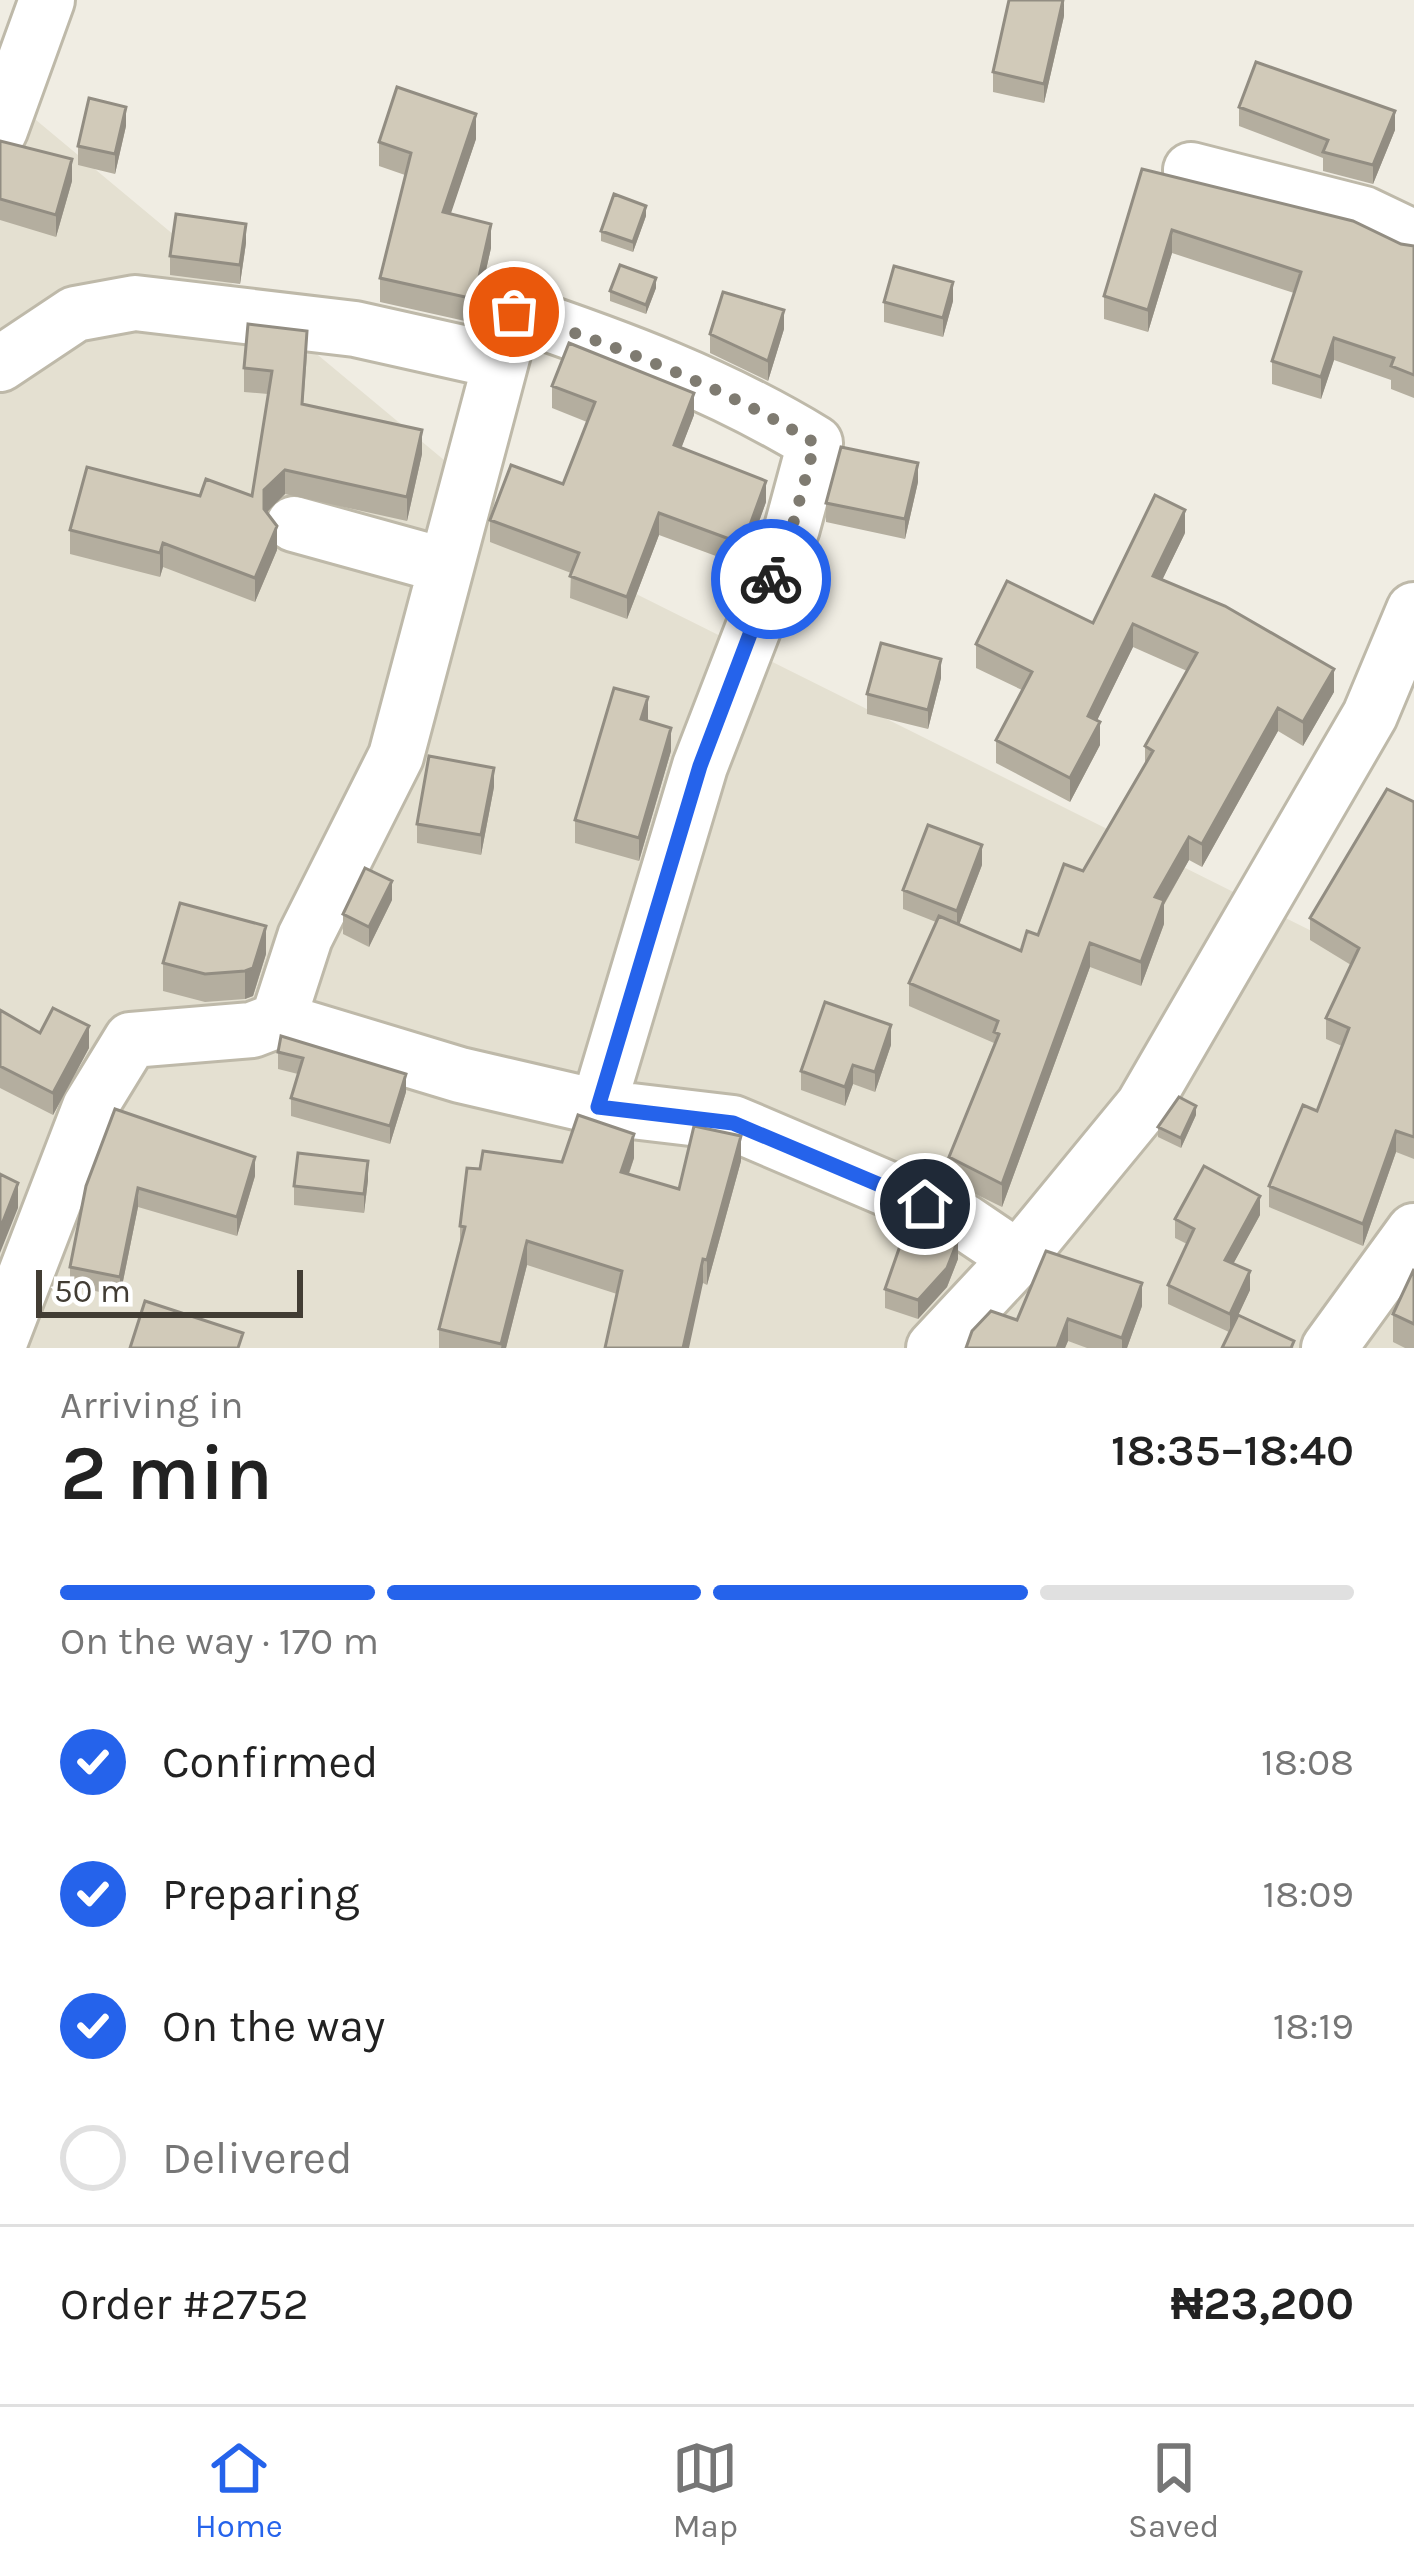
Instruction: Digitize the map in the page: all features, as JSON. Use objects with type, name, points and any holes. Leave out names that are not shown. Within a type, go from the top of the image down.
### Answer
[{"type":"street","points":[[0,130],[47,0]]},
{"type":"street","points":[[1191,170],[1364,214],[1414,238]]},
{"type":"street","points":[[0,364],[75,314],[135,303],[355,329],[498,361]]},
{"type":"street","points":[[278,1020],[305,937],[396,756],[514,312],[634,352],[770,415],[815,443],[792,528],[674,845],[598,1107]]},
{"type":"street","points":[[294,524],[446,566]]},
{"type":"street","points":[[934,1348],[1018,1258],[1143,1106],[1370,716],[1414,610]]},
{"type":"street","points":[[0,1342],[90,1107],[131,1040],[252,1030],[278,1020],[460,1075],[598,1107],[733,1123],[963,1221],[1018,1258]]},
{"type":"street","points":[[1329,1348],[1414,1231]]},
{"type":"shaded area","points":[[0,90],[558,555],[1414,982],[1414,1348],[0,1348]]},
{"type":"building","points":[[1009,0],[1063,0],[1044,84],[993,72]]},
{"type":"building","points":[[1256,62],[1395,111],[1373,165],[1323,152],[1328,140],[1239,107]]},
{"type":"building","points":[[397,87],[476,114],[443,212],[491,224],[474,299],[380,278],[411,153],[379,142]]},
{"type":"building","points":[[89,98],[126,107],[115,154],[78,146]]},
{"type":"building","points":[[0,141],[72,159],[56,215],[0,199]]},
{"type":"building","points":[[1142,169],[1353,221],[1414,246],[1414,375],[1391,366],[1394,358],[1334,338],[1321,377],[1272,361],[1301,272],[1172,230],[1148,310],[1104,296]]},
{"type":"building","points":[[614,194],[646,206],[633,242],[601,231]]},
{"type":"building","points":[[176,214],[246,224],[240,265],[170,256]]},
{"type":"building","points":[[620,265],[656,278],[646,305],[610,291]]},
{"type":"building","points":[[894,266],[953,282],[943,318],[884,302]]},
{"type":"building","points":[[723,292],[784,310],[768,361],[710,334]]},
{"type":"building","points":[[248,324],[307,331],[302,404],[422,430],[407,497],[285,470],[264,490],[264,509],[277,526],[255,578],[163,543],[160,553],[70,530],[87,467],[200,496],[206,479],[252,496],[272,371],[244,368]]},
{"type":"building","points":[[569,343],[694,393],[674,445],[766,481],[743,544],[659,513],[627,597],[570,576],[579,553],[490,520],[511,465],[563,484],[595,402],[552,386]]},
{"type":"building","points":[[841,447],[918,463],[905,519],[826,503]]},
{"type":"building","points":[[1155,495],[1185,510],[1153,576],[1225,606],[1334,669],[1303,722],[1278,708],[1202,844],[1189,837],[1155,897],[1164,900],[1141,962],[1090,943],[1002,1184],[949,1157],[999,1034],[994,1032],[998,1021],[909,983],[939,916],[1021,951],[1027,931],[1038,935],[1064,864],[1083,871],[1153,751],[1145,746],[1197,653],[1133,624],[1088,716],[1100,722],[1070,778],[996,740],[1032,672],[976,644],[1007,581],[1093,623]]},
{"type":"building","points":[[881,643],[941,659],[928,710],[867,694]]},
{"type":"building","points":[[614,688],[648,697],[641,719],[671,728],[639,838],[575,820]]},
{"type":"building","points":[[429,756],[494,768],[481,835],[417,824]]},
{"type":"building","points":[[1387,789],[1414,802],[1414,1137],[1396,1131],[1363,1224],[1269,1186],[1303,1105],[1317,1111],[1349,1028],[1326,1018],[1359,948],[1310,918]]},
{"type":"building","points":[[928,825],[982,845],[957,911],[903,890]]},
{"type":"building","points":[[365,868],[392,881],[369,927],[343,914]]},
{"type":"building","points":[[180,903],[266,926],[253,968],[205,974],[163,963]]},
{"type":"building","points":[[825,1002],[891,1025],[875,1072],[853,1065],[845,1087],[801,1071]]},
{"type":"building","points":[[53,1008],[89,1026],[53,1093],[0,1066],[0,1010],[40,1033]]},
{"type":"building","points":[[281,1036],[406,1074],[390,1126],[291,1098],[303,1058],[278,1052]]},
{"type":"building","points":[[1179,1097],[1196,1106],[1181,1138],[1158,1127]]},
{"type":"building","points":[[115,1109],[255,1157],[237,1217],[138,1188],[120,1277],[70,1267],[86,1186]]},
{"type":"building","points":[[578,1115],[634,1134],[621,1172],[679,1189],[694,1126],[741,1136],[707,1260],[703,1259],[683,1348],[605,1348],[622,1271],[527,1241],[501,1344],[439,1329],[465,1227],[460,1226],[467,1168],[480,1169],[483,1151],[562,1162]]},
{"type":"building","points":[[298,1153],[368,1161],[364,1194],[294,1186]]},
{"type":"building","points":[[1204,1166],[1260,1196],[1225,1260],[1250,1271],[1230,1314],[1168,1285],[1194,1229],[1175,1219]]},
{"type":"building","points":[[0,1174],[18,1183],[0,1229]]},
{"type":"building","points":[[908,1223],[958,1240],[947,1268],[918,1300],[885,1289]]},
{"type":"building","points":[[1046,1251],[1142,1283],[1122,1338],[1068,1319],[1057,1348],[966,1348],[972,1331],[991,1311],[1017,1320]]},
{"type":"building","points":[[1414,1269],[1414,1324],[1393,1314]]},
{"type":"building","points":[[145,1301],[243,1333],[238,1348],[130,1348]]},
{"type":"building","points":[[1238,1315],[1294,1341],[1291,1348],[1222,1348]]},
{"type":"way so far","points":[[514,312],[634,352],[770,415],[815,443],[792,528],[771,579]]},
{"type":"route","points":[[771,579],[700,766],[598,1107],[733,1123],[925,1204]]}]
